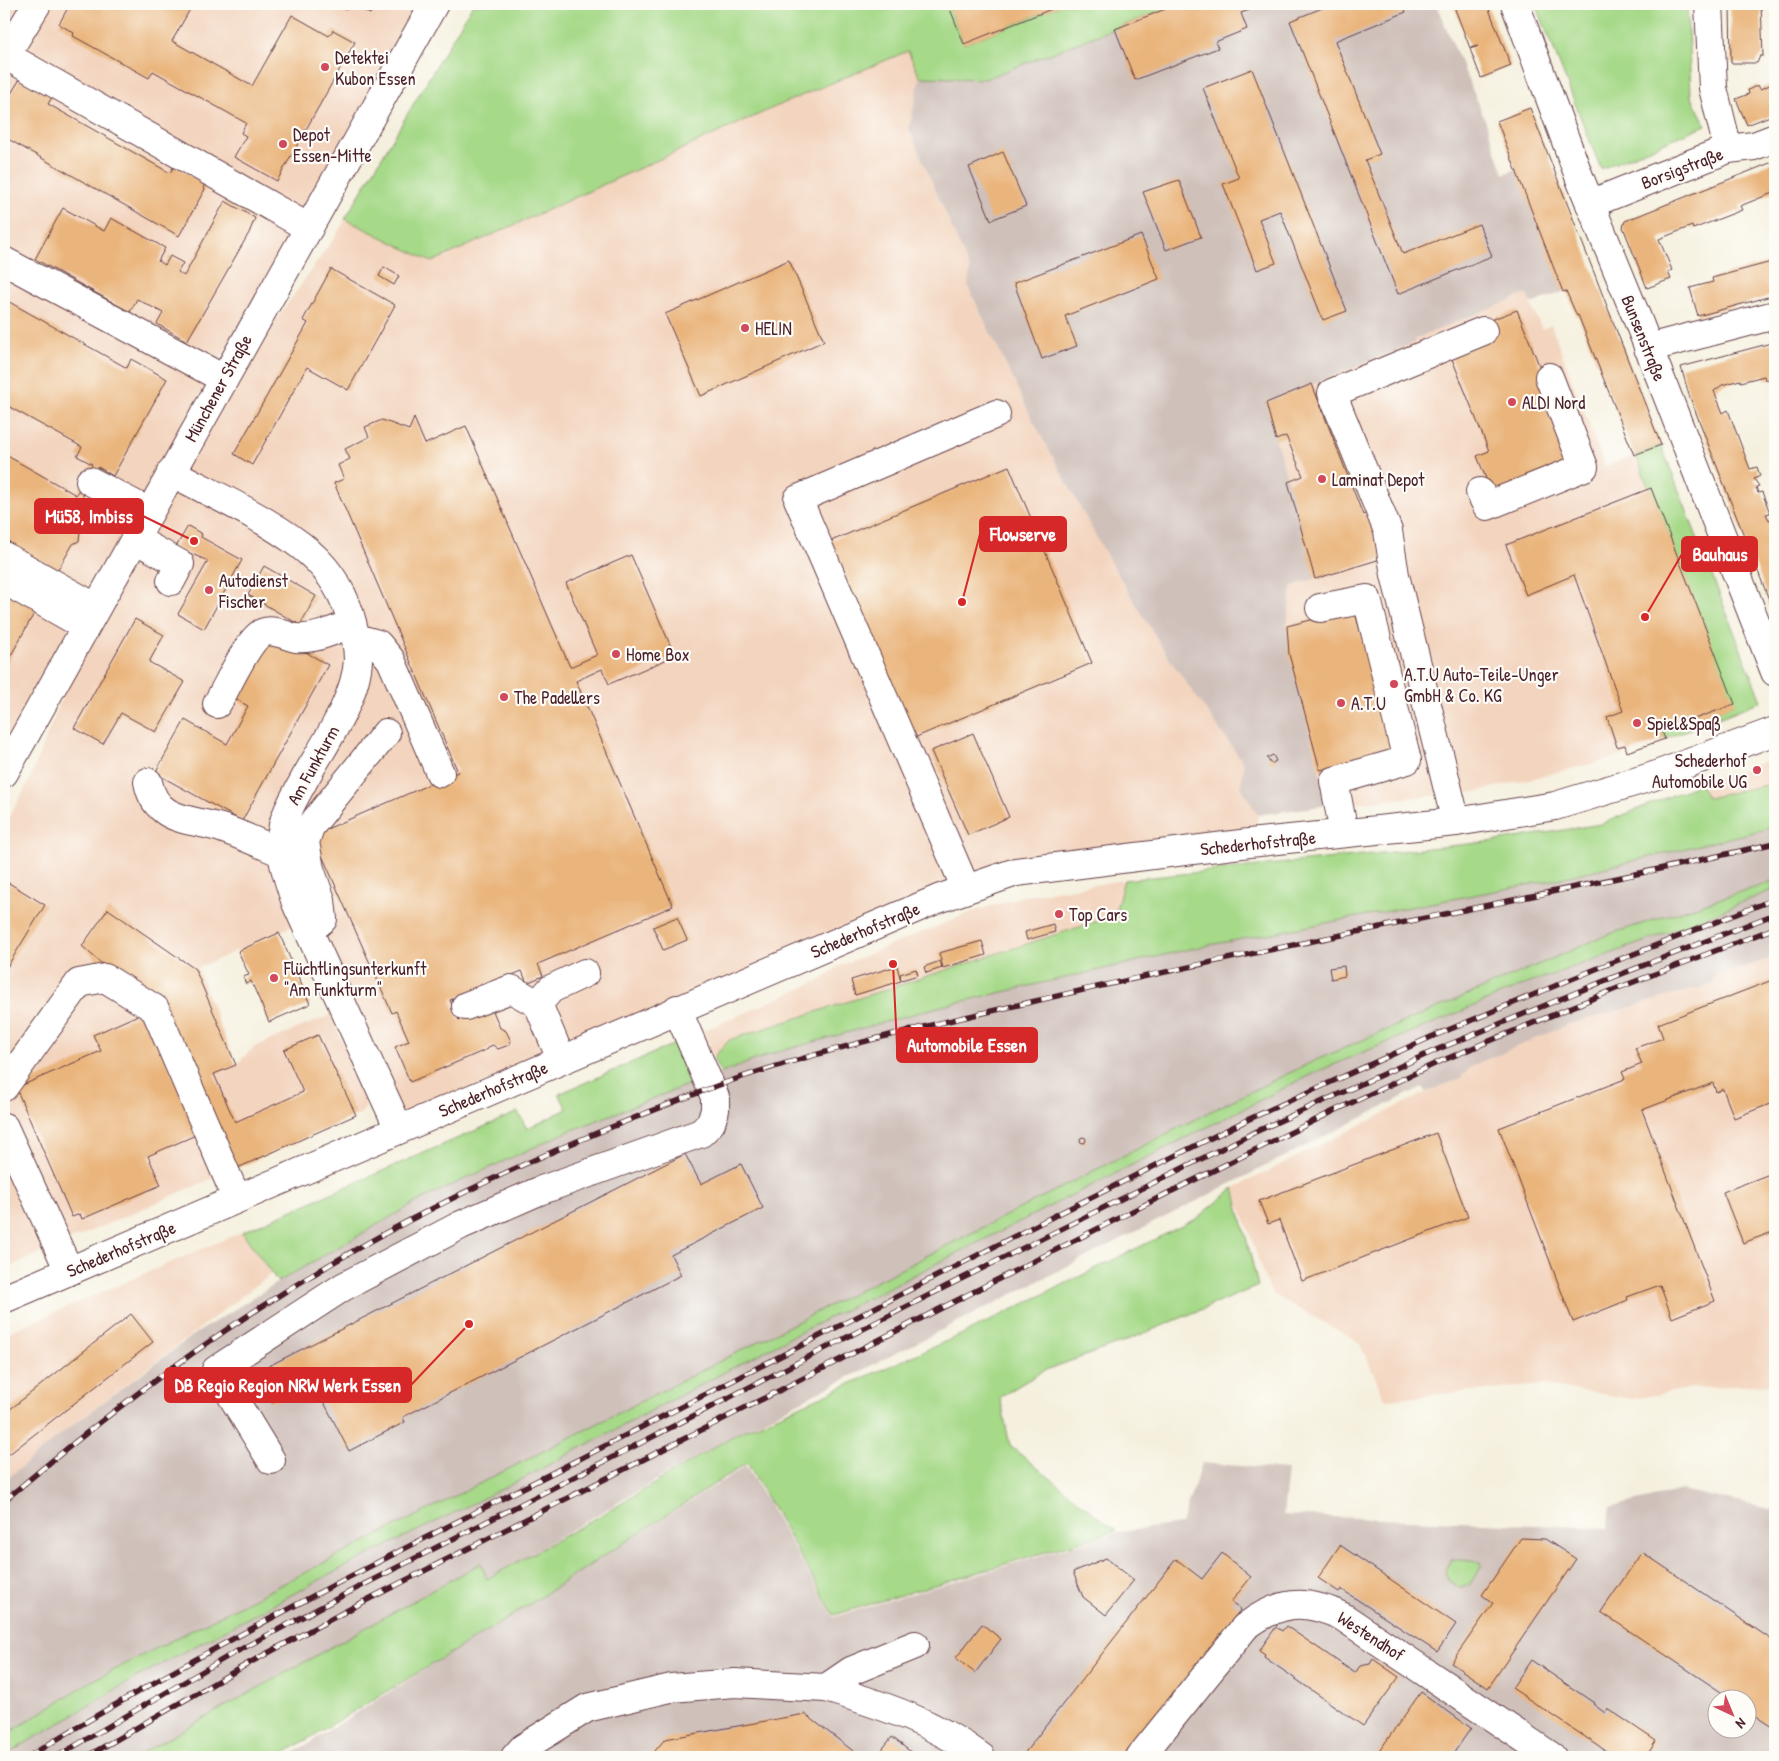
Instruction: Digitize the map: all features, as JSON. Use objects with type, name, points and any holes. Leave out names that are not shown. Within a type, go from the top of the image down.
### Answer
[{"type":"street","points":[[37,4],[7,52],[313,221]]},
{"type":"street","name":"Münchener Straße","points":[[4,773],[434,4]]},
{"type":"street","name":"Bunsenstraße","points":[[1515,4],[1590,204],[1775,672]]},
{"type":"street","points":[[1709,4],[1713,88],[1728,149]]},
{"type":"street","name":"Borsigstraße","points":[[1590,204],[1728,149],[1754,146],[1775,138]]},
{"type":"street","points":[[4,261],[224,379]]},
{"type":"street","points":[[1648,348],[1775,315]]},
{"type":"street","points":[[1456,822],[1395,575],[1388,531],[1332,393],[1484,332]]},
{"type":"street","points":[[1480,492],[1487,506],[1584,467],[1549,377]]},
{"type":"street","points":[[966,889],[798,499],[996,414]]},
{"type":"street","name":"Am Funkturm","points":[[171,472],[276,530],[301,546],[333,580],[346,603],[354,630],[358,659],[354,682],[338,718],[288,808],[283,826],[282,853],[284,867],[296,902],[399,1129]]},
{"type":"street","points":[[90,481],[149,512]]},
{"type":"street","points":[[134,539],[180,564],[171,581]]},
{"type":"street","points":[[4,556],[90,617]]},
{"type":"street","points":[[4,580],[90,617]]},
{"type":"street","points":[[1320,608],[1367,598],[1406,760],[1334,781],[1344,833]]},
{"type":"street","points":[[217,704],[252,643],[260,634],[270,631],[297,638],[354,630],[378,644],[391,660],[440,772]]},
{"type":"street","name":"Schederhofstraße","points":[[4,1299],[930,902],[1016,872],[1344,833],[1456,822],[1555,806],[1595,795],[1775,731]]},
{"type":"street","points":[[309,931],[323,919],[322,900],[310,869],[305,842],[310,827],[386,732]]},
{"type":"street","points":[[148,782],[151,795],[158,805],[170,814],[185,820],[222,828],[282,853]]},
{"type":"street","points":[[538,1004],[551,989],[585,974]]},
{"type":"street","points":[[4,1087],[79,983],[105,978],[155,1009],[237,1199]]},
{"type":"street","points":[[466,1006],[511,989],[538,1004],[561,1059]]},
{"type":"street","points":[[271,1460],[216,1370],[343,1287],[462,1225],[539,1191],[620,1160],[688,1139],[701,1133],[711,1123],[715,1110],[715,1097],[677,1009]]},
{"type":"street","points":[[4,1126],[69,1271]]},
{"type":"street","name":"Westendhof","points":[[1140,1757],[1245,1627],[1260,1616],[1275,1609],[1304,1604],[1324,1607],[1344,1617],[1552,1757]]},
{"type":"street","points":[[826,1688],[851,1671],[915,1645]]},
{"type":"street","points":[[515,1757],[523,1748],[587,1708],[671,1688],[735,1683],[826,1688],[895,1709],[963,1744],[981,1757]]},
{"type":"shaded area","points":[[4,4],[420,4],[4,745]]},
{"type":"shaded area","points":[[473,4],[784,103],[909,51],[920,77],[909,129],[970,270],[968,288],[1032,419],[1108,558],[1168,657],[1244,764],[1241,787],[1258,815],[1255,835],[1014,863],[400,1118],[292,926],[198,968],[236,1065],[254,1047],[331,1015],[366,1096],[365,1108],[360,1114],[4,1269],[4,826],[28,783],[91,626],[215,405],[335,237]]},
{"type":"shaded area","points":[[1178,4],[1436,4],[1486,122],[1504,174],[1516,169],[1563,292],[1531,304],[1526,294],[1415,339],[1416,342],[1266,403],[1315,579],[1292,586],[1287,626],[1289,654],[1328,805],[1258,815],[1241,787],[1244,764],[1168,657],[1108,558],[1032,419],[968,287],[970,270],[909,129],[920,77],[986,79]]},
{"type":"shaded area","points":[[1526,294],[1542,329],[1551,325],[1605,466],[1661,445],[1761,701],[1623,756],[1476,792],[1328,805],[1289,654],[1287,626],[1292,586],[1315,579],[1266,403],[1415,342],[1414,339]]},
{"type":"shaded area","name":"Schederhof Automobile UG","points":[[1775,758],[1775,783],[1707,798],[1700,784]]},
{"type":"shaded area","points":[[1775,827],[1775,957],[1713,977],[1713,984],[1570,1024],[1471,1066],[1461,1078],[1427,1092],[1422,1087],[736,1434],[487,1579],[207,1757],[4,1757],[4,1481],[70,1427],[192,1336],[278,1282],[422,1199],[567,1132],[695,1082],[771,1054],[938,1007],[1199,947],[1553,880]]},
{"type":"shaded area","points":[[1124,880],[1115,913],[1104,919],[729,1040],[713,1058],[703,1031],[823,979],[837,967],[972,912],[1024,896]]},
{"type":"shaded area","points":[[1775,957],[1775,1384],[1693,1388],[1633,1399],[1544,1385],[1385,1399],[1359,1342],[1274,1295],[1266,1282],[1234,1188],[1427,1092],[1460,1078],[1470,1066],[1570,1024],[1712,984],[1713,977]]},
{"type":"shaded area","points":[[242,1232],[271,1274],[70,1427],[4,1481],[4,1334]]},
{"type":"shaded area","points":[[1202,1463],[1288,1470],[1283,1515],[1608,1528],[1611,1507],[1682,1490],[1775,1510],[1775,1757],[287,1757],[746,1466],[834,1617],[1119,1532],[1181,1524]]},
{"type":"green space","points":[[473,4],[948,4],[964,44],[1064,4],[1178,4],[985,79],[920,77],[908,51],[784,103],[432,262],[345,219]]},
{"type":"green space","points":[[1544,4],[1687,4],[1691,96],[1706,125],[1601,169],[1537,7]]},
{"type":"green space","points":[[1661,445],[1761,701],[1665,739],[1662,731],[1734,704],[1651,489],[1649,489],[1636,455]]},
{"type":"green space","points":[[1775,783],[1775,827],[1553,880],[1199,947],[938,1007],[771,1054],[721,1073],[713,1058],[729,1040],[1104,919],[1115,913],[1124,880],[1497,841],[1601,824],[1700,784],[1707,798]]},
{"type":"green space","points":[[1775,881],[1775,889],[1654,938],[1529,983],[1314,1073],[793,1336],[520,1480],[342,1568],[135,1678],[4,1756],[4,1736],[90,1682],[1227,1103],[1314,1061],[1607,935]]},
{"type":"green space","points":[[679,1042],[695,1082],[567,1132],[422,1199],[278,1282],[242,1232],[518,1112],[527,1129],[567,1109],[559,1094]]},
{"type":"green space","points":[[1234,1188],[1258,1286],[1123,1342],[1043,1371],[1000,1397],[1010,1446],[1116,1531],[834,1615],[747,1463],[502,1622],[278,1757],[135,1757],[481,1563],[487,1579],[619,1505],[736,1434],[967,1332],[1198,1218]]},
{"type":"green space","points":[[1451,1559],[1481,1562],[1482,1566],[1469,1585],[1460,1588],[1448,1580],[1445,1570]]},
{"type":"building","points":[[70,4],[193,4],[172,41],[252,86],[292,15],[329,36],[333,30],[355,42],[277,181],[234,157],[246,136],[241,133],[246,123],[153,71],[149,78],[73,36],[74,33],[59,24]]},
{"type":"building","points":[[334,4],[350,4],[346,10]]},
{"type":"building","points":[[352,4],[376,4],[370,14]]},
{"type":"building","points":[[948,4],[1064,4],[964,44]]},
{"type":"building","points":[[1178,4],[1201,4],[1202,7],[1212,4],[1266,4],[1241,13],[1247,29],[1215,42],[1218,48],[1135,80],[1115,29]]},
{"type":"building","points":[[1332,4],[1403,4],[1406,12],[1335,41],[1380,154],[1365,160],[1403,254],[1479,224],[1492,256],[1398,294],[1290,21]]},
{"type":"building","points":[[1453,4],[1487,4],[1511,66],[1481,78],[1470,49],[1478,46],[1470,48]]},
{"type":"building","points":[[1582,4],[1594,4],[1584,8]]},
{"type":"building","points":[[1730,4],[1761,4],[1763,56],[1760,56],[1757,63],[1731,63]]},
{"type":"building","points":[[1252,69],[1347,311],[1323,320],[1280,211],[1259,219],[1276,263],[1257,270],[1223,184],[1239,178],[1203,88]]},
{"type":"building","points":[[20,79],[52,97],[48,104],[170,173],[174,166],[205,184],[203,188],[205,189],[179,236],[8,139],[4,147],[4,105]]},
{"type":"building","points":[[1775,83],[1775,114],[1747,125],[1736,99],[1749,94],[1748,90],[1758,85],[1760,89]]},
{"type":"building","points":[[1530,108],[1661,445],[1634,455],[1578,315],[1566,291],[1563,292],[1497,121]]},
{"type":"building","points":[[1003,152],[1026,206],[991,220],[969,167]]},
{"type":"building","points":[[1775,161],[1775,192],[1740,206],[1742,210],[1693,229],[1692,226],[1659,239],[1672,270],[1668,272],[1671,279],[1647,288],[1623,227],[1625,221]]},
{"type":"building","points":[[1179,180],[1201,237],[1166,250],[1143,192]]},
{"type":"building","points":[[225,201],[255,218],[249,233],[187,341],[157,324],[163,313],[137,299],[130,312],[35,259],[63,208],[104,231],[111,218],[165,248],[158,261],[165,265],[170,256],[183,263],[178,272],[184,276]]},
{"type":"building","points":[[1141,235],[1159,279],[1065,316],[1077,346],[1042,359],[1014,283]]},
{"type":"building","name":"HELIN","points":[[789,260],[824,341],[701,396],[665,314]]},
{"type":"building","points":[[1775,261],[1775,295],[1698,316],[1690,288],[1713,282],[1712,278]]},
{"type":"building","points":[[384,267],[399,276],[394,285],[379,276]]},
{"type":"building","points":[[331,269],[395,305],[348,390],[307,367],[252,465],[234,454],[308,323],[303,320]]},
{"type":"building","points":[[4,299],[127,368],[131,359],[167,379],[113,476],[98,467],[82,498],[95,505],[80,531],[79,541],[73,544],[58,570],[33,556],[27,566],[4,553],[10,542],[4,539],[4,454],[76,495],[92,464],[77,456],[82,447],[4,404]]},
{"type":"building","name":"ALDI Nord","points":[[1517,310],[1579,465],[1494,499],[1477,456],[1489,451],[1450,354],[1480,324]]},
{"type":"building","points":[[1775,342],[1775,377],[1765,380],[1764,376],[1741,382],[1740,380],[1722,385],[1714,391],[1723,413],[1728,410],[1750,469],[1757,467],[1760,476],[1754,479],[1759,486],[1756,487],[1758,493],[1762,492],[1770,513],[1766,514],[1769,520],[1772,519],[1775,527],[1775,615],[1689,395],[1681,367]]},
{"type":"building","name":"Laminat Depot","points":[[1312,384],[1363,515],[1367,513],[1384,558],[1315,579],[1288,482],[1303,476],[1286,436],[1276,440],[1266,403]]},
{"type":"building","points":[[414,418],[425,444],[466,426],[570,667],[597,655],[566,583],[631,555],[675,656],[609,684],[602,669],[576,681],[673,906],[538,964],[543,976],[527,983],[522,971],[450,1000],[459,1020],[491,1006],[500,1028],[506,1031],[511,1041],[509,1045],[498,1049],[493,1045],[488,1047],[488,1049],[410,1082],[395,1047],[409,1041],[396,1011],[392,1013],[313,835],[458,772],[334,483],[344,479],[338,465],[350,459],[345,449],[369,437],[365,427],[382,420],[409,430]]},
{"type":"building","points":[[1009,466],[1092,663],[914,738],[831,541]]},
{"type":"building","points":[[1651,488],[1735,704],[1662,731],[1665,739],[1627,752],[1625,745],[1617,747],[1607,717],[1623,711],[1574,575],[1526,595],[1506,545]]},
{"type":"building","name":"Autodienst Fischer","points":[[188,526],[202,534],[201,537],[242,560],[204,629],[178,614],[208,561],[176,547]]},
{"type":"building","points":[[264,566],[316,596],[300,625],[248,595]]},
{"type":"building","points":[[9,592],[37,608],[4,668],[4,601]]},
{"type":"building","name":"A.T.U","points":[[1354,609],[1393,751],[1320,770],[1289,654],[1287,626]]},
{"type":"building","points":[[135,619],[164,635],[149,662],[185,682],[156,732],[121,713],[103,744],[74,728]]},
{"type":"building","points":[[266,639],[285,640],[328,665],[242,821],[155,773],[185,720],[227,744],[248,706],[233,698]]},
{"type":"building","points":[[973,733],[1009,817],[968,835],[931,751]]},
{"type":"building","points":[[1273,755],[1276,761],[1271,764],[1267,758]]},
{"type":"building","points":[[4,880],[45,905],[4,972]]},
{"type":"building","points":[[108,909],[195,969],[236,1065],[214,1074],[235,1122],[303,1092],[284,1050],[318,1035],[356,1115],[233,1170],[159,997],[101,963],[82,946]]},
{"type":"building","points":[[677,917],[687,940],[663,950],[653,927]]},
{"type":"building","points":[[1053,924],[1055,932],[1027,940],[1025,932]]},
{"type":"building","name":"Flüchtlingsunterkunft \"Am Funkturm\"","points":[[279,933],[310,1004],[269,1022],[251,981],[246,984],[243,977],[249,975],[238,951]]},
{"type":"building","points":[[982,941],[986,955],[943,968],[939,953]]},
{"type":"building","points":[[940,961],[942,968],[926,973],[924,967]]},
{"type":"building","points":[[897,966],[901,981],[855,995],[851,980]]},
{"type":"building","points":[[1344,966],[1345,976],[1331,979],[1329,968]]},
{"type":"building","points":[[916,969],[918,975],[901,980],[900,974]]},
{"type":"building","points":[[1775,979],[1775,1102],[1734,1118],[1723,1089],[1716,1092],[1713,1083],[1642,1110],[1715,1301],[1672,1318],[1660,1285],[1627,1297],[1628,1300],[1573,1322],[1499,1128],[1625,1079],[1622,1072],[1642,1064],[1635,1048],[1663,1038],[1658,1024]]},
{"type":"building","points":[[145,1012],[198,1134],[148,1156],[161,1185],[82,1219],[80,1214],[72,1217],[16,1088],[101,1051],[93,1035]]},
{"type":"building","points":[[1436,1133],[1468,1217],[1302,1281],[1279,1220],[1268,1224],[1259,1201]]},
{"type":"building","points":[[1083,1137],[1086,1140],[1083,1143],[1080,1140]]},
{"type":"building","points":[[1775,1149],[1775,1161],[1771,1151]]},
{"type":"building","points":[[685,1154],[701,1184],[741,1164],[763,1208],[671,1255],[681,1275],[403,1417],[405,1422],[349,1451],[313,1381],[272,1403],[257,1372]]},
{"type":"building","points":[[1775,1172],[1775,1231],[1743,1243],[1723,1192]]},
{"type":"building","points":[[131,1314],[153,1342],[8,1455],[4,1449],[4,1414]]},
{"type":"building","points":[[1521,1538],[1545,1539],[1576,1559],[1488,1688],[1451,1663],[1493,1603],[1482,1595]]},
{"type":"building","points":[[1340,1545],[1456,1624],[1437,1652],[1341,1589],[1339,1592],[1318,1578]]},
{"type":"building","points":[[1642,1552],[1775,1642],[1775,1729],[1756,1717],[1756,1688],[1715,1688],[1601,1612]]},
{"type":"building","points":[[1222,1553],[1251,1577],[1231,1602],[1241,1609],[1124,1757],[1026,1757],[1023,1755],[1176,1559],[1202,1579]]},
{"type":"building","points":[[1106,1558],[1134,1580],[1106,1615],[1083,1597],[1073,1572]]},
{"type":"building","points":[[982,1624],[1001,1639],[975,1673],[956,1658]]},
{"type":"building","points":[[1286,1626],[1355,1673],[1360,1666],[1370,1664],[1373,1659],[1399,1677],[1363,1726],[1264,1657],[1265,1655],[1259,1651],[1276,1627],[1282,1631]]},
{"type":"building","points":[[1531,1660],[1594,1703],[1605,1713],[1607,1708],[1656,1741],[1646,1757],[1615,1757],[1512,1688]]},
{"type":"building","points":[[1421,1692],[1471,1728],[1451,1757],[1375,1757]]},
{"type":"building","points":[[805,1714],[861,1757],[650,1757],[665,1739]]},
{"type":"building","points":[[892,1737],[917,1757],[876,1757]]},
{"type":"railway","points":[[4,1501],[97,1425],[193,1353],[297,1284],[351,1252],[406,1222],[519,1167],[715,1086],[850,1045],[995,1010],[1775,843]]},
{"type":"railway","points":[[28,1757],[107,1709],[351,1576],[1056,1215],[1247,1120],[1431,1037],[1608,964],[1775,899]]},
{"type":"railway","points":[[56,1757],[232,1654],[359,1587],[947,1286],[1253,1133],[1436,1050],[1775,914]]},
{"type":"railway","points":[[86,1757],[251,1662],[363,1602],[1166,1194],[1336,1110],[1441,1061],[1618,988],[1775,928]]},
{"type":"place","name":"Detektei Kubon Essen","points":[[325,67]]},
{"type":"place","name":"Depot Essen-Mitte","points":[[283,144]]},
{"type":"place","name":"HELIN","points":[[745,328]]},
{"type":"place","name":"ALDI Nord","points":[[1512,402]]},
{"type":"place","name":"Laminat Depot","points":[[1322,479]]},
{"type":"place","name":"Mü58, Imbiss","points":[[194,541]]},
{"type":"place","name":"Autodienst Fischer","points":[[209,590]]},
{"type":"place","name":"Flowserve","points":[[962,602]]},
{"type":"place","name":"Bauhaus","points":[[1645,617]]},
{"type":"place","name":"Home Box","points":[[616,654]]},
{"type":"place","name":"A.T.U Auto-Teile-Unger GmbH & Co. KG","points":[[1394,684]]},
{"type":"place","name":"The Padellers","points":[[504,697]]},
{"type":"place","name":"A.T.U","points":[[1341,703]]},
{"type":"place","name":"Spiel&Spaß","points":[[1637,723]]},
{"type":"place","name":"Schederhof Automobile UG","points":[[1757,770]]},
{"type":"place","name":"Top Cars","points":[[1059,914]]},
{"type":"place","name":"Automobile Essen","points":[[893,964]]},
{"type":"place","name":"Flüchtlingsunterkunft \"Am Funkturm\"","points":[[274,978]]},
{"type":"place","name":"DB Regio Region NRW Werk Essen","points":[[469,1324]]}]
